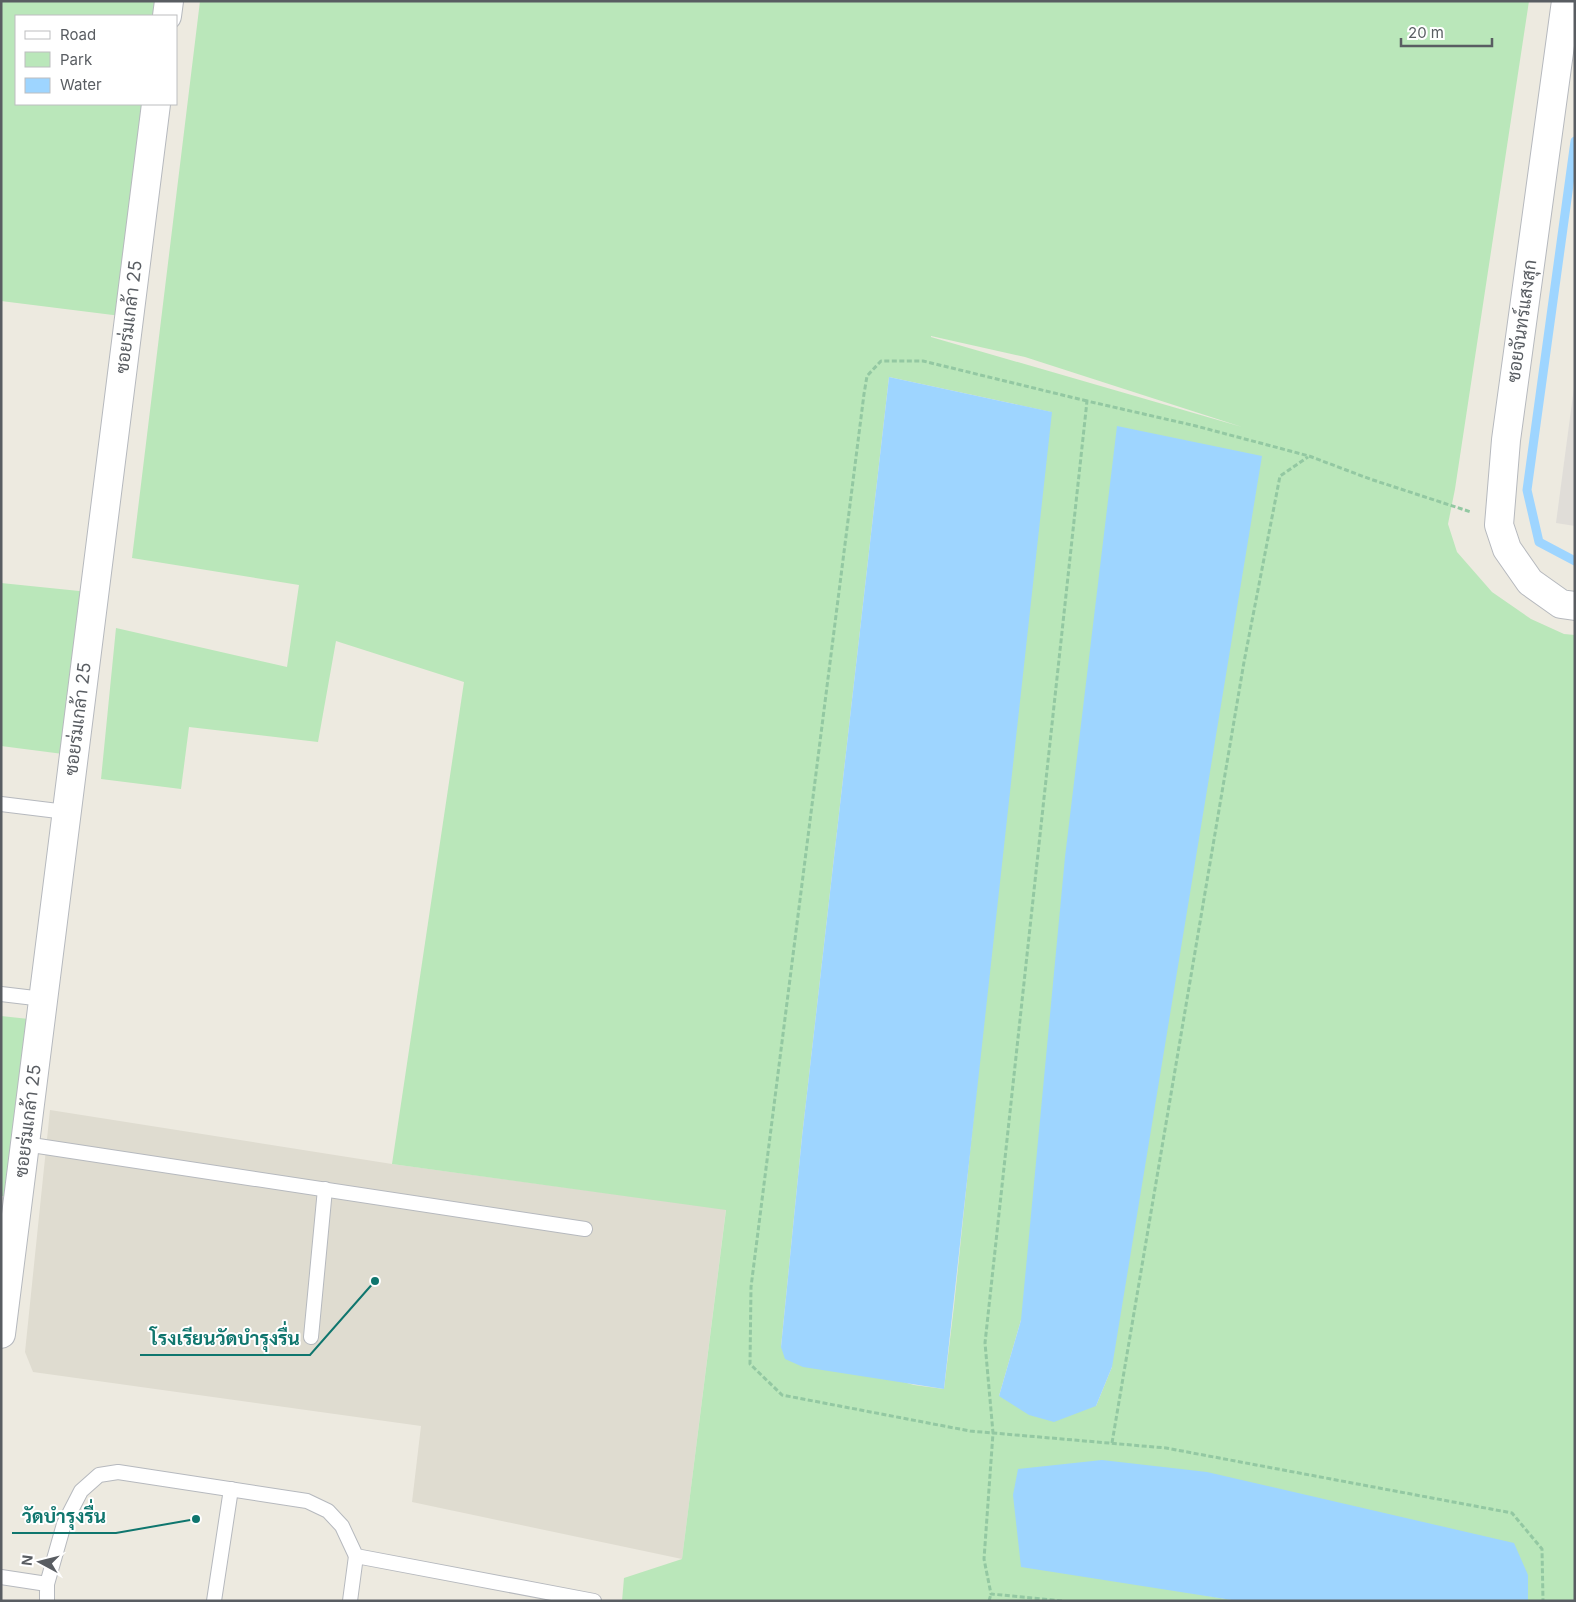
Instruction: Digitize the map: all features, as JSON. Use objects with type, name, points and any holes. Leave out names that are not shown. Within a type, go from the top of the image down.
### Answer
[{"type":"street","points":[[167,15],[169,1]]},
{"type":"street","name":"ซอยจันทร์แสงสุก","points":[[1566,1],[1506,440],[1499,525],[1507,549],[1530,582],[1561,604],[1575,606]]},
{"type":"street","name":"ซอยร่มเกล้า 25","points":[[1,1334],[156,105]]},
{"type":"lane","points":[[1,804],[66,812]]},
{"type":"lane","points":[[1,994],[43,1000]]},
{"type":"lane","points":[[25,1144],[585,1229]]},
{"type":"lane","points":[[311,1337],[325,1190]]},
{"type":"lane","points":[[48,1601],[47,1584],[64,1524],[81,1491],[99,1474],[118,1472],[306,1501],[328,1511],[342,1526],[356,1556],[350,1601]]},
{"type":"lane","points":[[214,1601],[231,1489]]},
{"type":"lane","points":[[356,1556],[594,1601]]},
{"type":"lane","points":[[1,1577],[47,1584]]},
{"type":"path","points":[[1499,525],[1465,509],[1370,479],[1309,456],[1196,426],[923,361],[881,361],[867,376],[751,1287],[750,1364],[782,1394],[970,1431],[1166,1448],[1512,1513],[1542,1549],[1543,1601]]},
{"type":"path","points":[[989,1601],[991,1594],[984,1559],[993,1433],[985,1343],[1087,401]]},
{"type":"path","points":[[1112,1443],[1244,662],[1278,486],[1280,476],[1309,456]]},
{"type":"path","points":[[991,1594],[1062,1601]]},
{"type":"shaded area","points":[[1575,380],[1575,526],[1556,523]]},
{"type":"shaded area","points":[[50,1110],[392,1164],[726,1209],[682,1559],[412,1502],[421,1426],[33,1372],[25,1352]]},
{"type":"green space","points":[[1,1],[155,1],[153,15],[15,15],[15,105],[143,105],[121,316],[1,301]]},
{"type":"green space","points":[[200,1],[1529,1],[1455,489],[1448,524],[1457,552],[1492,592],[1531,619],[1564,634],[1575,635],[1575,1601],[1528,1601],[1528,1575],[1174,1590],[1238,1601],[622,1601],[624,1578],[682,1559],[726,1210],[392,1164],[464,682],[336,641],[318,742],[189,727],[181,789],[101,779],[116,628],[287,667],[299,585],[132,558]],"holes":[[[931,337],[1025,357],[1242,427]],[[889,377],[1051,412],[944,1389],[914,1385],[781,1347],[802,1137]],[[1021,1320],[1112,1367],[1096,1406],[999,1396]]]},
{"type":"green space","points":[[1,583],[89,592],[63,754],[1,746]]},
{"type":"green space","points":[[1,1016],[29,1019],[10,1196],[1,1196]]},
{"type":"water","points":[[889,377],[1052,412],[944,1389],[803,1367],[785,1359],[781,1347],[802,1137]]},
{"type":"water","points":[[1117,426],[1262,456],[1112,1367],[1096,1406],[1054,1422],[1029,1415],[999,1396],[1021,1320],[1065,857]]},
{"type":"water","points":[[1102,1460],[1207,1472],[1514,1543],[1528,1575],[1528,1601],[1238,1601],[1021,1567],[1013,1495],[1018,1469]]},
{"type":"waterway","points":[[1575,141],[1527,490],[1539,542],[1575,561]]},
{"type":"place","name":"โรงเรียนวัดบำรุงรื่น","points":[[375,1281]]},
{"type":"place","name":"วัดบำรุงรื่น","points":[[196,1519]]}]
